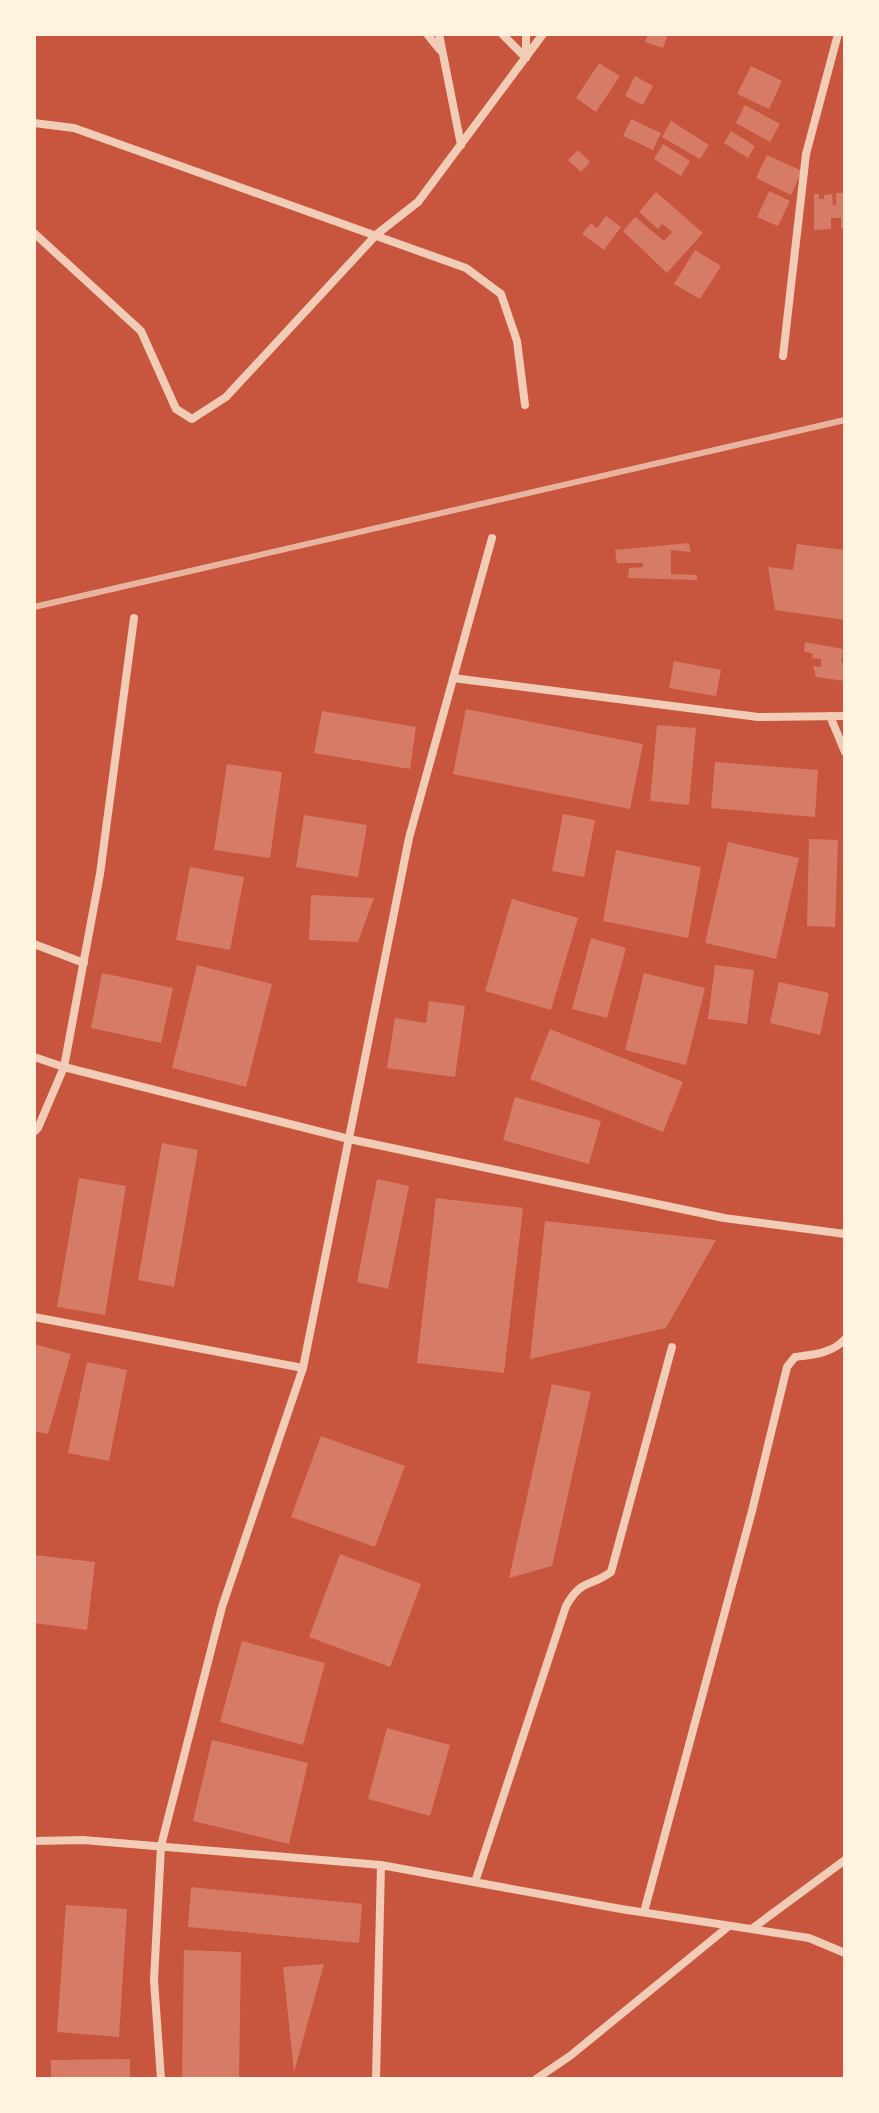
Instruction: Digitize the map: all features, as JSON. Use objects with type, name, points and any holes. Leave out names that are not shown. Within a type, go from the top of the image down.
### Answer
[{"type":"street","points":[[427,34],[443,54]]},
{"type":"street","points":[[439,34],[461,145]]},
{"type":"street","points":[[502,34],[526,58]]},
{"type":"street","points":[[526,34],[526,58]]},
{"type":"street","points":[[34,233],[141,331],[176,409],[192,419],[226,397],[377,234],[418,202],[543,34]]},
{"type":"street","points":[[783,356],[806,154],[838,34]]},
{"type":"street","points":[[34,123],[74,128],[466,268],[501,294],[517,341],[525,405]]},
{"type":"street","points":[[161,2079],[154,1980],[161,1846],[222,1607],[303,1368],[409,838],[492,538]]},
{"type":"street","points":[[34,1132],[64,1067],[100,874],[134,618]]},
{"type":"street","points":[[453,678],[758,717],[845,716]]},
{"type":"street","points":[[830,716],[845,752]]},
{"type":"street","points":[[34,944],[84,963]]},
{"type":"street","points":[[34,1057],[349,1139],[724,1218],[845,1234]]},
{"type":"street","points":[[34,1317],[303,1368]]},
{"type":"street","points":[[644,1912],[752,1511],[787,1367],[795,1357],[838,1347],[845,1339]]},
{"type":"street","points":[[475,1882],[566,1606],[575,1589],[585,1583],[599,1581],[611,1572],[672,1347]]},
{"type":"street","points":[[34,1841],[83,1840],[381,1865],[809,1938],[845,1953]]},
{"type":"street","points":[[753,1928],[845,1860]]},
{"type":"street","points":[[376,2079],[381,1865]]},
{"type":"street","points":[[536,2079],[570,2056],[729,1926]]},
{"type":"building","points":[[648,34],[668,34],[663,48],[645,42]]},
{"type":"building","points":[[599,63],[620,76],[596,112],[576,98]]},
{"type":"building","points":[[751,66],[782,81],[769,109],[737,94]]},
{"type":"building","points":[[635,76],[653,86],[643,105],[625,96]]},
{"type":"building","points":[[745,105],[780,124],[770,142],[736,123]]},
{"type":"building","points":[[631,119],[661,133],[653,150],[623,136]]},
{"type":"building","points":[[671,121],[709,145],[700,159],[662,137]]},
{"type":"building","points":[[731,131],[755,146],[748,158],[724,143]]},
{"type":"building","points":[[663,144],[690,161],[681,176],[654,159]]},
{"type":"building","points":[[578,150],[590,162],[581,172],[568,160]]},
{"type":"building","points":[[767,155],[802,171],[791,195],[756,178]]},
{"type":"building","points":[[769,191],[790,201],[778,226],[757,217]]},
{"type":"building","points":[[656,192],[703,233],[667,273],[623,231],[635,217],[664,241],[672,232],[662,224],[658,229],[639,212]]},
{"type":"building","points":[[836,193],[845,193],[845,228],[841,228],[841,218],[831,218],[831,229],[814,230],[814,194],[824,199],[824,195],[832,194],[833,205],[836,205]]},
{"type":"building","points":[[606,216],[621,227],[604,250],[582,234],[591,223],[597,228]]},
{"type":"building","points":[[695,250],[721,266],[700,299],[674,284]]},
{"type":"building","points":[[689,543],[691,552],[671,550],[671,574],[697,575],[697,580],[628,578],[629,568],[643,567],[643,563],[617,563],[615,550]]},
{"type":"building","points":[[797,544],[845,550],[845,620],[775,610],[768,567],[793,570]]},
{"type":"building","points":[[805,642],[843,649],[841,662],[845,663],[845,681],[816,677],[813,666],[821,667],[821,659],[812,658],[813,654],[804,651]]},
{"type":"building","points":[[674,661],[721,670],[716,696],[669,688]]},
{"type":"building","points":[[466,709],[643,744],[630,809],[453,774]]},
{"type":"building","points":[[322,711],[416,727],[410,769],[314,753]]},
{"type":"building","points":[[657,725],[696,728],[689,805],[650,801]]},
{"type":"building","points":[[715,762],[818,770],[815,817],[711,808]]},
{"type":"building","points":[[227,764],[282,772],[270,858],[214,850]]},
{"type":"building","points":[[563,814],[595,820],[584,877],[552,871]]},
{"type":"building","points":[[304,815],[367,825],[358,877],[296,867]]},
{"type":"building","points":[[809,839],[838,840],[835,927],[807,926]]},
{"type":"building","points":[[728,842],[799,858],[776,959],[705,943]]},
{"type":"building","points":[[616,850],[701,867],[688,938],[603,921]]},
{"type":"building","points":[[190,867],[244,877],[230,950],[176,940]]},
{"type":"building","points":[[311,895],[374,898],[358,942],[309,940]]},
{"type":"building","points":[[512,899],[578,918],[551,1010],[485,991]]},
{"type":"building","points":[[591,938],[626,948],[607,1018],[572,1009]]},
{"type":"building","points":[[197,965],[272,984],[246,1087],[172,1068]]},
{"type":"building","points":[[715,965],[754,970],[747,1024],[708,1019]]},
{"type":"building","points":[[102,973],[173,988],[161,1043],[91,1028]]},
{"type":"building","points":[[644,973],[705,988],[686,1065],[625,1050]]},
{"type":"building","points":[[779,982],[829,993],[820,1035],[770,1023]]},
{"type":"building","points":[[429,1001],[465,1006],[455,1077],[387,1068],[395,1018],[426,1023]]},
{"type":"building","points":[[550,1029],[683,1082],[663,1132],[530,1079]]},
{"type":"building","points":[[515,1097],[601,1121],[589,1164],[503,1140]]},
{"type":"building","points":[[162,1143],[198,1150],[174,1287],[138,1280]]},
{"type":"building","points":[[79,1178],[126,1186],[105,1315],[57,1307]]},
{"type":"building","points":[[377,1179],[409,1186],[388,1289],[357,1282]]},
{"type":"building","points":[[436,1198],[523,1208],[504,1373],[417,1363]]},
{"type":"building","points":[[545,1221],[716,1240],[666,1328],[530,1359]]},
{"type":"building","points":[[34,1344],[71,1354],[48,1434],[34,1431]]},
{"type":"building","points":[[87,1362],[127,1370],[109,1461],[68,1453]]},
{"type":"building","points":[[552,1384],[591,1392],[552,1566],[509,1578]]},
{"type":"building","points":[[321,1436],[405,1466],[375,1547],[291,1517]]},
{"type":"building","points":[[340,1554],[421,1584],[390,1667],[309,1637]]},
{"type":"building","points":[[34,1555],[95,1562],[87,1630],[34,1623]]},
{"type":"building","points":[[242,1641],[325,1663],[303,1745],[220,1722]]},
{"type":"building","points":[[387,1728],[450,1745],[430,1816],[368,1799]]},
{"type":"building","points":[[212,1740],[308,1763],[289,1844],[193,1821]]},
{"type":"building","points":[[191,1887],[362,1904],[359,1943],[188,1927]]},
{"type":"building","points":[[66,1905],[127,1909],[119,2037],[57,2032]]},
{"type":"building","points":[[184,1950],[241,1952],[239,2079],[182,2079]]},
{"type":"building","points":[[324,1964],[294,2072],[283,1967]]},
{"type":"building","points":[[130,2059],[130,2079],[51,2079],[51,2060]]},
{"type":"railway","points":[[34,607],[845,420]]}]
